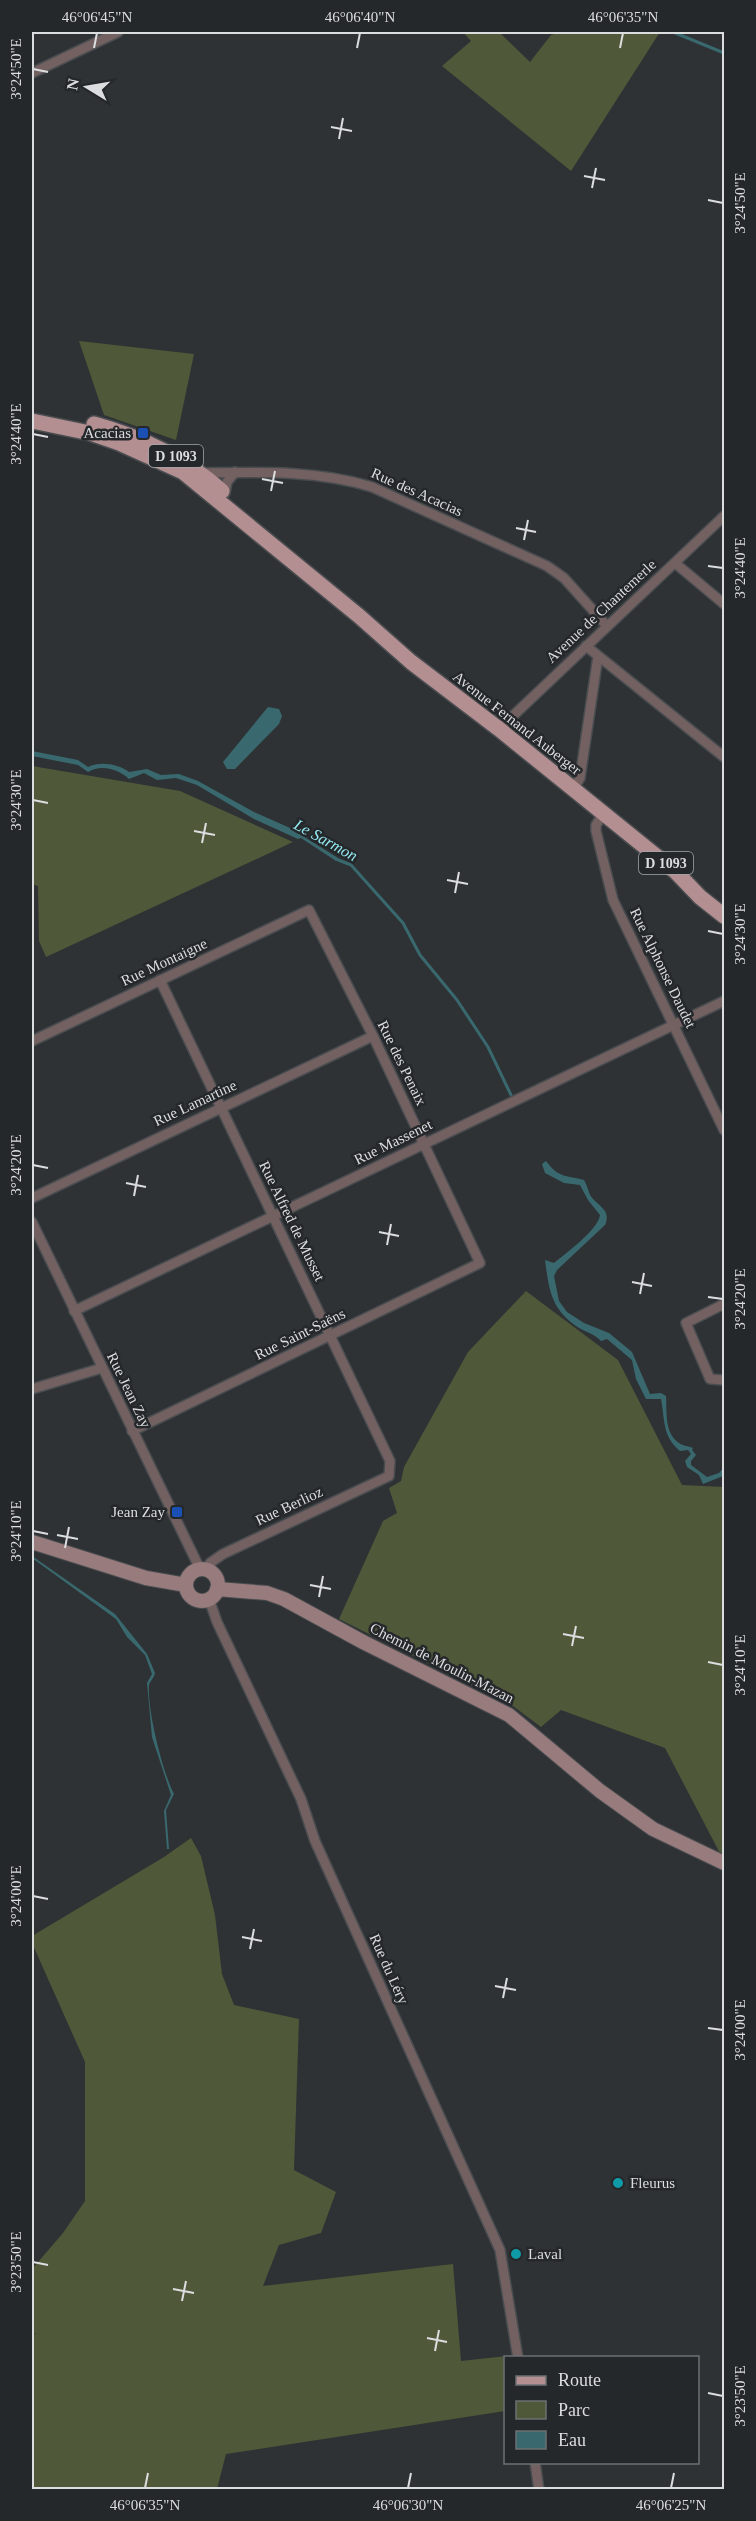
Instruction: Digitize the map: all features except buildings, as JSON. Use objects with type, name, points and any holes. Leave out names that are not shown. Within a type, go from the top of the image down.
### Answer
[{"type":"main road","name":"Avenue Fernand Auberger","points":[[32,419],[110,439],[183,472],[288,557],[411,662],[499,729],[676,872],[700,897],[724,916]]},
{"type":"main road","name":"Avenue Fernand Auberger","points":[[32,419],[92,424],[122,432],[159,447],[202,473],[288,557]]},
{"type":"street","points":[[32,73],[118,32]]},
{"type":"street","name":"Rue des Acacias","points":[[183,472],[324,476],[372,487],[547,566],[564,578],[607,626]]},
{"type":"street","points":[[225,493],[227,482],[235,472]]},
{"type":"street","name":"Avenue de Chantemerle","points":[[499,729],[724,516]]},
{"type":"street","points":[[675,563],[724,604]]},
{"type":"street","points":[[586,646],[724,758]]},
{"type":"street","points":[[573,789],[580,778],[598,656]]},
{"type":"street","name":"Rue Alphonse Daudet","points":[[603,814],[596,825],[596,831],[614,900],[724,1130]]},
{"type":"street","name":"Rue Montaigne","points":[[32,1041],[309,910]]},
{"type":"street","name":"Rue des Penaix","points":[[309,910],[373,1036],[480,1263]]},
{"type":"street","name":"Rue Alfred de Musset","points":[[160,980],[390,1461],[389,1476]]},
{"type":"street","name":"Rue Massenet","points":[[74,1311],[724,1001]]},
{"type":"street","name":"Rue Lamartine","points":[[32,1198],[373,1036]]},
{"type":"street","name":"Rue Jean Zay","points":[[32,1222],[132,1431],[203,1570]]},
{"type":"street","name":"Rue Saint-Saëns","points":[[132,1431],[480,1263]]},
{"type":"street","points":[[724,1304],[686,1323],[710,1379],[724,1380]]},
{"type":"street","points":[[32,1389],[102,1368]]},
{"type":"street","name":"Rue Berlioz","points":[[203,1570],[223,1554],[389,1476]]},
{"type":"street","points":[[32,1542],[146,1578],[186,1585]]},
{"type":"street","points":[[203,1570],[215,1576],[213,1594],[201,1601],[192,1598],[186,1585],[192,1573],[203,1570]]},
{"type":"street","name":"Chemin de Moulin-Mazan","points":[[213,1594],[267,1593],[284,1599],[509,1715],[600,1791],[652,1829],[724,1863]]},
{"type":"street","name":"Rue du Léry","points":[[213,1594],[217,1622],[301,1799],[315,1841],[500,2250],[518,2356]]},
{"type":"street","points":[[535,2464],[539,2490]]},
{"type":"green space","points":[[463,32],[499,32],[530,62],[551,35],[560,32],[660,32],[571,171],[442,66],[471,41]]},
{"type":"green space","points":[[79,341],[194,354],[176,440],[104,415]]},
{"type":"green space","points":[[32,766],[180,791],[293,842],[46,957],[39,941],[38,886],[32,884]]},
{"type":"green space","points":[[526,1291],[618,1360],[682,1485],[724,1487],[724,1861],[665,1748],[561,1710],[541,1727],[513,1706],[339,1619],[383,1521],[397,1513],[389,1488],[401,1481],[404,1467],[468,1352]]},
{"type":"green space","points":[[191,1838],[201,1856],[215,1915],[222,1974],[234,2005],[299,2019],[294,2170],[336,2192],[321,2233],[279,2245],[263,2286],[453,2264],[461,2361],[504,2356],[504,2411],[226,2454],[217,2489],[32,2489],[32,2335],[37,2333],[32,2334],[32,2269],[63,2233],[85,2201],[85,2062],[32,1943],[32,1936],[164,1857]]},
{"type":"water","points":[[268,707],[279,709],[282,716],[279,724],[235,769],[227,769],[223,762]]},
{"type":"water","points":[[32,751],[78,760],[88,767],[109,764],[129,772],[147,769],[161,775],[179,774],[198,781],[254,812],[290,828],[338,858],[336,861],[301,838],[298,839],[254,819],[197,785],[176,778],[157,780],[144,773],[129,779],[115,770],[104,768],[88,772],[78,765],[32,756]]},
{"type":"water","points":[[546,1161],[559,1174],[584,1180],[590,1195],[607,1215],[605,1225],[557,1270],[554,1276],[559,1301],[567,1312],[584,1323],[609,1333],[632,1352],[650,1394],[661,1393],[666,1396],[671,1434],[679,1443],[693,1448],[696,1455],[691,1465],[707,1477],[719,1473],[724,1467],[723,1476],[703,1484],[699,1475],[687,1467],[685,1461],[691,1454],[688,1450],[680,1451],[670,1440],[665,1427],[661,1399],[646,1399],[636,1379],[632,1360],[607,1339],[601,1341],[576,1326],[556,1305],[550,1289],[545,1260],[554,1263],[588,1234],[600,1215],[580,1185],[564,1183],[545,1173],[542,1164]]},
{"type":"water","points":[[32,1556],[115,1614],[147,1654],[155,1673],[149,1685],[153,1725],[165,1772],[174,1794],[166,1810],[169,1849],[167,1849],[164,1811],[171,1795],[152,1737],[147,1683],[152,1674],[145,1655],[127,1637],[116,1619]]},
{"type":"waterway","points":[[673,32],[724,53]]},
{"type":"waterway","name":"Le Sarmon","points":[[336,859],[351,865],[403,923],[420,955],[457,1000],[488,1047],[511,1095]]},
{"type":"place","name":"Acacias","points":[[143,433]]},
{"type":"place","name":"Jean Zay","points":[[177,1512]]},
{"type":"place","name":"Fleurus","points":[[618,2183]]},
{"type":"place","name":"Laval","points":[[516,2254]]}]
